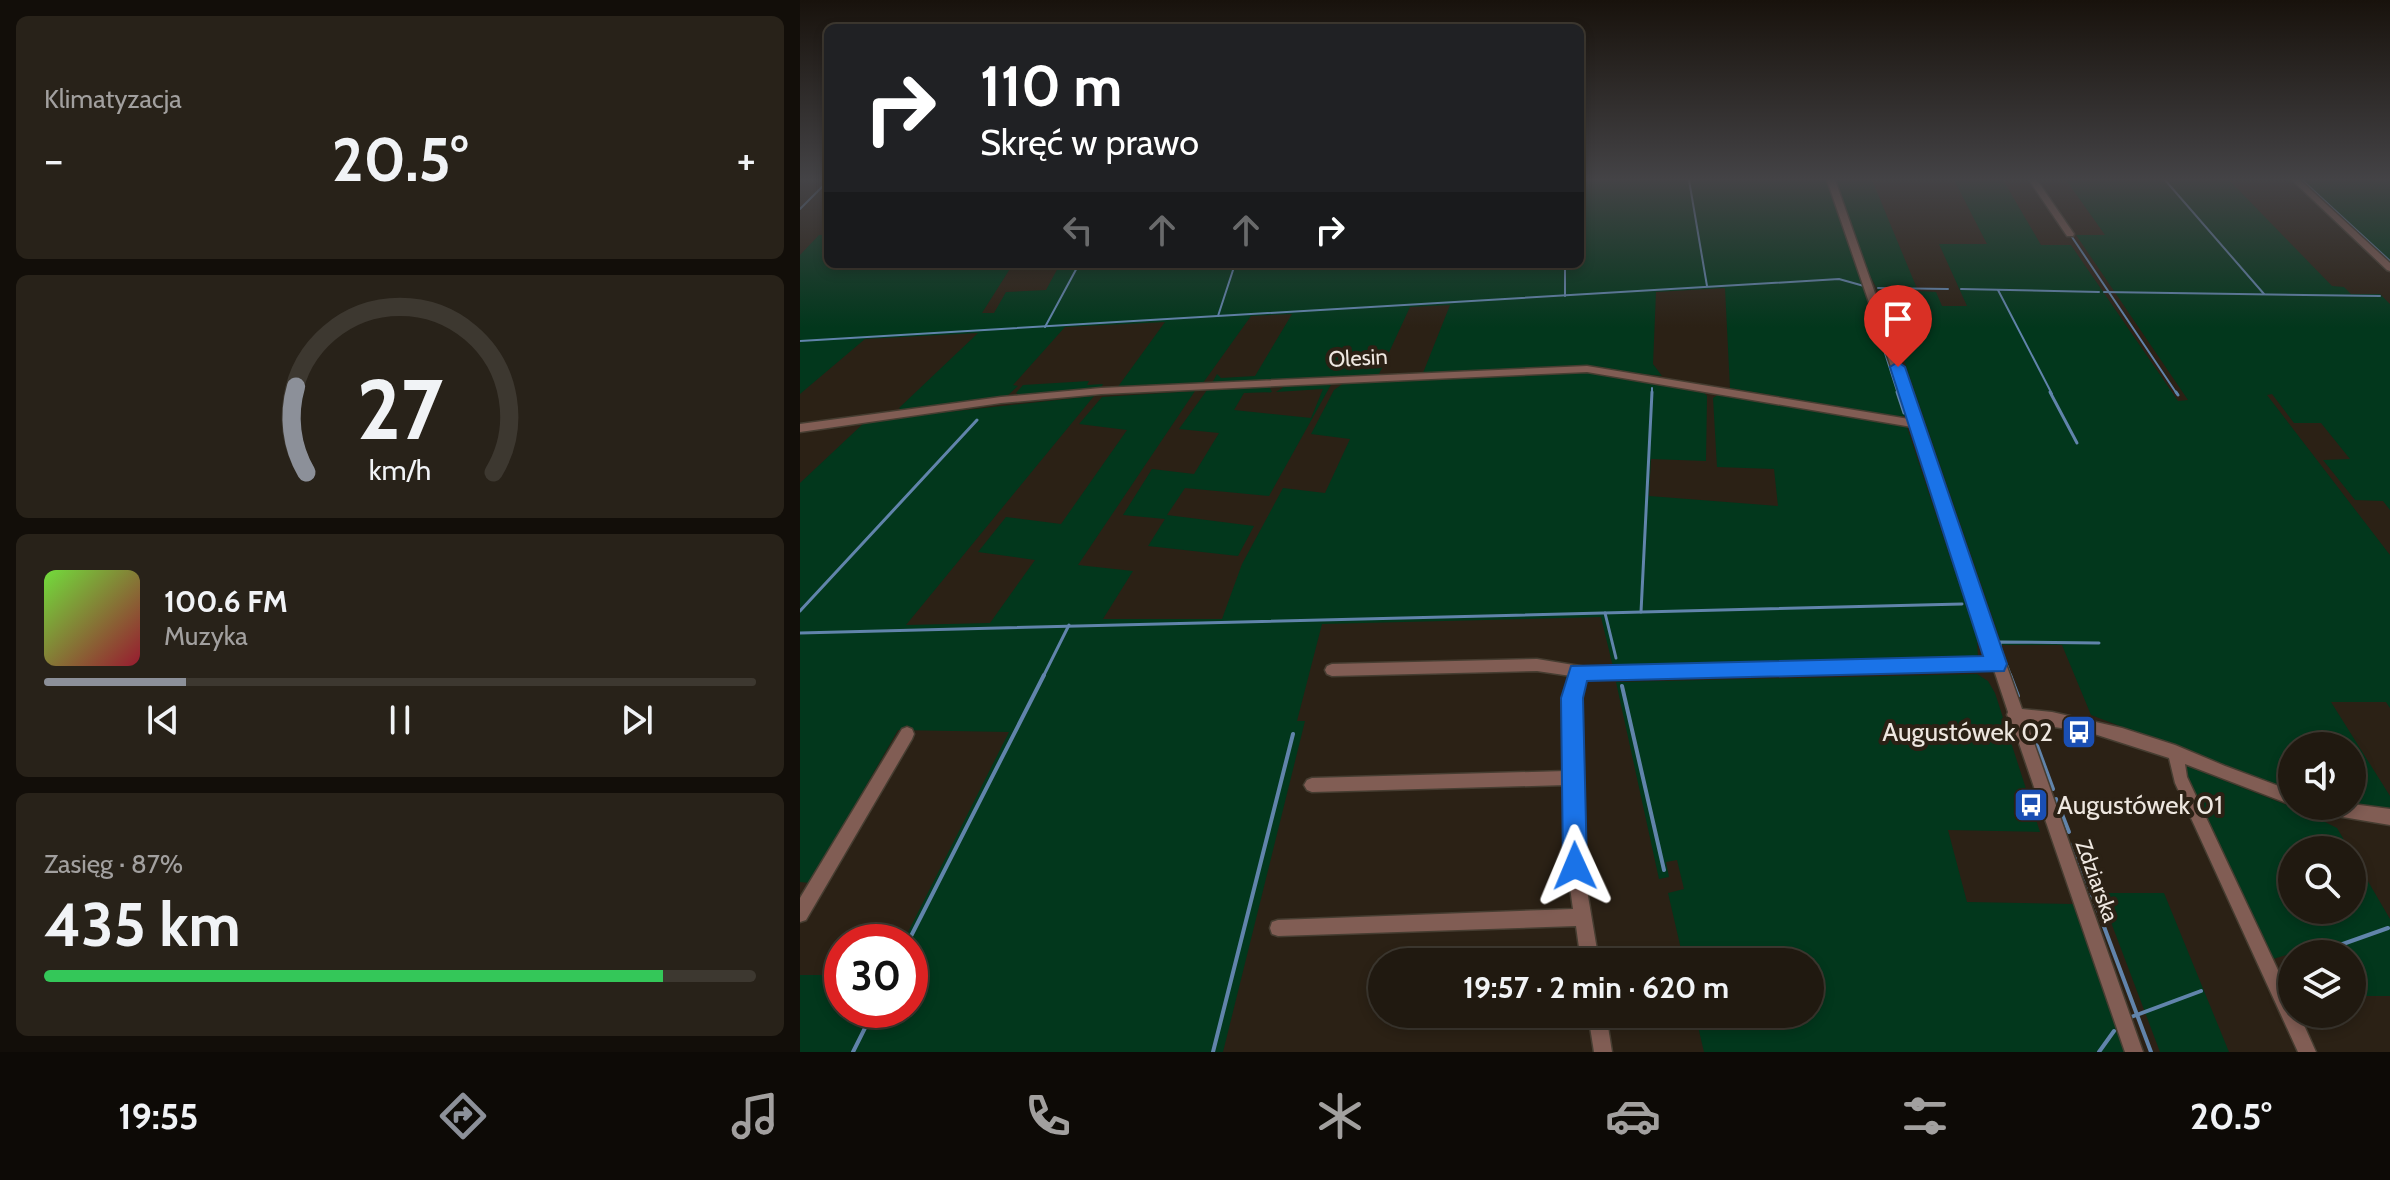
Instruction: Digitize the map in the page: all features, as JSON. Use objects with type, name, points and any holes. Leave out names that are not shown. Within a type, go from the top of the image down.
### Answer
[{"type":"street","name":"Zdziarska","points":[[1848,229],[1996,664],[2134,1052]]},
{"type":"street","points":[[2067,229],[2070,234]]},
{"type":"street","points":[[2348,229],[2390,268]]},
{"type":"street","name":"Olesin","points":[[800,428],[1001,400],[1101,391],[1587,369],[1916,424]]},
{"type":"street","points":[[1332,670],[1537,665],[1579,672],[1996,664]]},
{"type":"street","points":[[1579,672],[1572,698],[1575,866],[1588,948]]},
{"type":"street","points":[[2014,715],[2102,727],[2278,792]]},
{"type":"street","points":[[800,914],[907,734]]},
{"type":"street","points":[[2175,752],[2180,778],[2307,1052]]},
{"type":"street","points":[[1312,785],[1573,778]]},
{"type":"street","points":[[2366,813],[2390,817]]},
{"type":"street","points":[[1278,928],[1583,917]]},
{"type":"street","points":[[1599,1028],[1603,1052]]},
{"type":"green space","points":[[1584,229],[1846,229],[1909,415],[1899,417],[1730,388],[1725,288],[1656,292],[1653,364],[1662,376],[1568,366],[1423,373],[1450,305],[1410,307],[1379,374],[1372,375],[1212,383],[1217,374],[1221,378],[1255,376],[1292,314],[1251,316],[1203,383],[1117,388],[1165,322],[1065,327],[1005,398],[902,411],[899,408],[978,333],[865,339],[800,394],[800,255],[819,235],[824,235],[824,268],[1010,268],[982,313],[994,313],[1006,292],[1046,290],[1058,268],[1584,268]]},
{"type":"green space","points":[[1852,229],[1892,229],[1918,291],[1936,292],[1942,306],[1967,306],[1939,244],[1987,244],[1979,229],[2032,229],[2041,245],[2071,245],[2178,401],[2188,400],[2076,235],[2105,235],[2101,229],[2277,229],[2332,286],[2344,287],[2351,294],[2380,294],[2390,304],[2390,510],[2383,501],[2355,500],[2323,460],[2350,459],[2321,423],[2294,423],[2272,394],[2267,395],[2390,555],[2390,708],[2386,702],[2331,702],[2350,732],[2278,732],[2278,787],[2091,715],[2062,645],[2002,645],[1884,302],[1864,264]]},
{"type":"green space","points":[[2352,229],[2390,229],[2390,264]]},
{"type":"green space","points":[[1597,371],[1702,390],[1707,396],[1706,461],[1651,459],[1649,496],[1778,506],[1774,469],[1717,467],[1713,398],[1719,394],[1907,427],[1977,639],[1978,658],[1613,667],[1601,617],[1322,624],[1297,721],[1305,721],[1223,1052],[800,1052],[800,975],[824,975],[824,1028],[928,1028],[928,924],[912,924],[1009,732],[898,730],[810,883],[800,882],[800,483],[866,421],[1094,396],[906,625],[990,623],[1035,560],[978,552],[1006,517],[1061,524],[1127,430],[1079,424],[1102,397],[1195,391],[1078,565],[1133,571],[1103,619],[1222,619],[1242,564],[1283,488],[1325,493],[1350,439],[1311,434],[1334,390],[1348,380]]},
{"type":"green space","points":[[1089,381],[1087,385],[1103,384],[1101,388],[1021,396],[1016,393],[1023,385]]},
{"type":"green space","points":[[1332,383],[1269,496],[1185,488],[1167,515],[1254,526],[1238,556],[1148,546],[1165,519],[1123,515],[1152,469],[1194,474],[1219,433],[1179,429],[1207,390],[1269,386],[1272,392],[1244,393],[1234,410],[1311,418],[1323,389],[1276,392],[1288,384]]},
{"type":"green space","points":[[1977,674],[1988,681],[1995,693],[2040,832],[1948,830],[1967,902],[2073,904],[2125,1052],[1704,1052],[1698,1028],[1824,1028],[1824,948],[1681,948],[1668,893],[1684,889],[1677,860],[1666,862],[1669,877],[1659,879],[1616,682]]},
{"type":"green space","points":[[2366,758],[2390,796],[2390,810],[2366,807]]},
{"type":"green space","points":[[2184,765],[2278,802],[2278,820],[2321,820],[2337,828],[2342,836],[2278,836],[2278,924],[2366,924],[2366,878],[2390,919],[2390,996],[2366,996],[2366,940],[2278,940],[2278,957],[2273,959],[2184,774]]},
{"type":"green space","points":[[2100,893],[2164,893],[2229,1052],[2160,1052]]},
{"type":"waterway","points":[[1697,229],[1707,286]]},
{"type":"waterway","points":[[2208,229],[2264,294]]},
{"type":"waterway","points":[[2355,229],[2390,261]]},
{"type":"waterway","points":[[2070,234],[2109,292]]},
{"type":"waterway","points":[[1045,326],[1077,268]]},
{"type":"waterway","points":[[1218,316],[1234,268]]},
{"type":"waterway","points":[[1565,268],[1565,295]]},
{"type":"waterway","points":[[1565,295],[1839,279],[1864,286]]},
{"type":"waterway","points":[[1878,288],[1948,289]]},
{"type":"waterway","points":[[1961,289],[2099,292]]},
{"type":"waterway","points":[[1998,290],[2052,394]]},
{"type":"waterway","points":[[2104,292],[2109,292]]},
{"type":"waterway","points":[[2109,292],[2380,296]]},
{"type":"waterway","points":[[2109,292],[2177,394]]},
{"type":"waterway","points":[[1045,326],[1565,295]]},
{"type":"waterway","points":[[1872,312],[1898,394]]},
{"type":"waterway","points":[[800,341],[1045,326]]},
{"type":"waterway","points":[[1641,612],[1652,392]]},
{"type":"waterway","points":[[1897,392],[1904,413]]},
{"type":"waterway","points":[[2050,392],[2077,443]]},
{"type":"waterway","points":[[800,611],[977,420]]},
{"type":"waterway","points":[[1068,626],[1962,604]]},
{"type":"waterway","points":[[1605,613],[1616,658]]},
{"type":"waterway","points":[[800,633],[1068,626]]},
{"type":"waterway","points":[[1044,675],[1068,626]]},
{"type":"waterway","points":[[2000,647],[2000,642],[2099,643]]},
{"type":"waterway","points":[[2007,666],[2011,677]]},
{"type":"waterway","points":[[917,924],[1044,675]]},
{"type":"waterway","points":[[2010,675],[2018,696]]},
{"type":"waterway","points":[[1622,686],[1664,870]]},
{"type":"waterway","points":[[1213,1052],[1293,734]]},
{"type":"waterway","points":[[2036,743],[2053,789]]},
{"type":"waterway","points":[[2056,799],[2069,832]]},
{"type":"waterway","points":[[2073,844],[2137,1015]]},
{"type":"waterway","points":[[2354,940],[2388,928]]},
{"type":"waterway","points":[[2137,1015],[2201,991]]},
{"type":"waterway","points":[[2131,1017],[2137,1015]]},
{"type":"waterway","points":[[2137,1015],[2151,1052]]},
{"type":"waterway","points":[[853,1052],[865,1028]]},
{"type":"waterway","points":[[2099,1052],[2114,1031]]},
{"type":"place","name":"Augustówek 02","points":[[2079,732]]},
{"type":"place","name":"Augustówek 01","points":[[2031,805]]},
{"type":"route","points":[[1575,866],[1572,698],[1579,672],[1996,664],[1898,367]]}]
